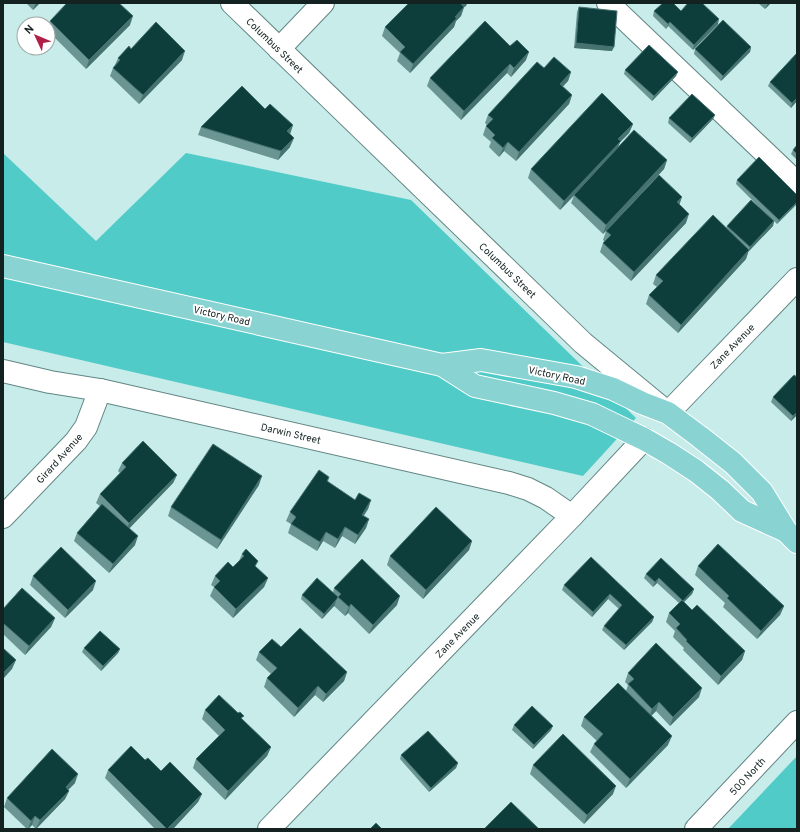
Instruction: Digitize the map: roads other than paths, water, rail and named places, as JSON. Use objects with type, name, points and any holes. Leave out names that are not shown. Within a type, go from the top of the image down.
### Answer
[{"type":"main road","name":"Victory Road","points":[[3,266],[442,364],[481,360],[576,377],[613,389],[668,414]]},
{"type":"main road","name":"Victory Road","points":[[442,364],[475,386],[554,402],[592,414],[644,439]]},
{"type":"main road","name":"Columbus Street","points":[[668,414],[733,463],[762,492],[792,537]]},
{"type":"main road","name":"Columbus Street","points":[[644,439],[670,454],[696,472],[720,490],[742,511],[792,537]]},
{"type":"street","name":"Columbus Street","points":[[232,3],[583,343],[668,414]]},
{"type":"street","points":[[279,48],[323,3]]},
{"type":"street","points":[[608,3],[797,183]]},
{"type":"street","name":"Zane Avenue","points":[[668,414],[797,279]]},
{"type":"street","name":"Darwin Street","points":[[3,371],[50,382],[100,390],[509,483],[546,498],[572,516]]},
{"type":"street","name":"Girard Avenue","points":[[3,517],[76,441],[86,428],[100,390]]},
{"type":"street","name":"Zane Avenue","points":[[269,829],[572,516],[644,439]]},
{"type":"street","name":"500 North","points":[[696,829],[797,722]]}]
